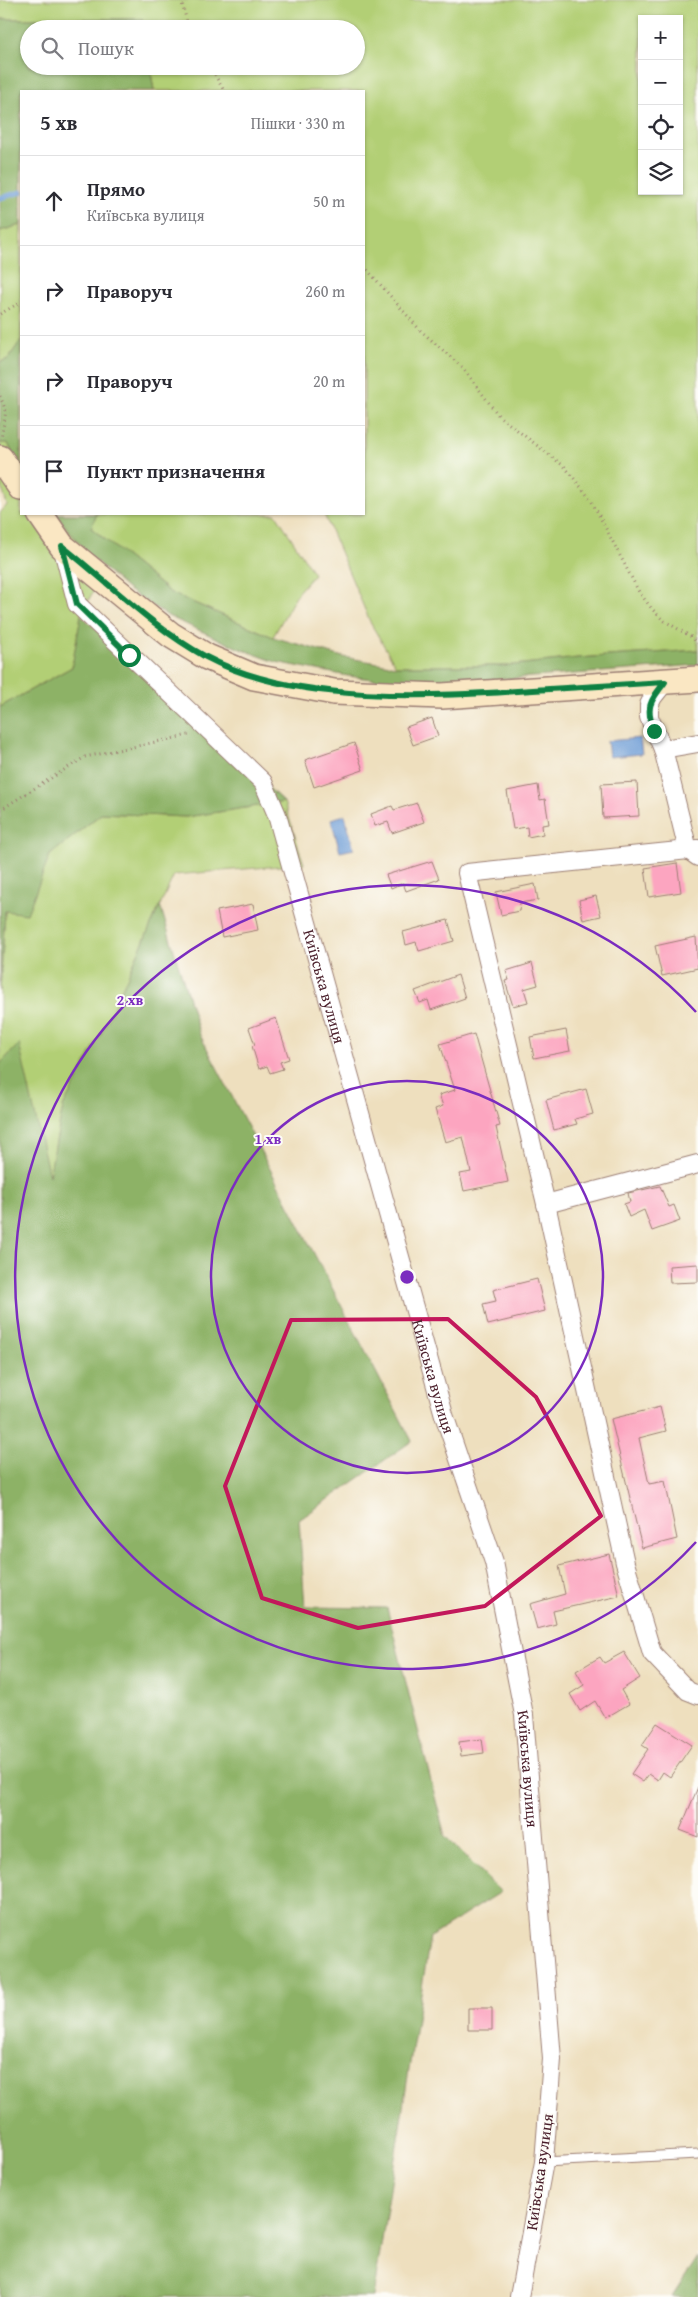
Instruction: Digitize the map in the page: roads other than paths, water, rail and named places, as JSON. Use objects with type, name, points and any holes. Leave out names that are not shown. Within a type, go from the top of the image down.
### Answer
[{"type":"main road","points":[[0,458],[20,487]]},
{"type":"main road","points":[[41,515],[62,546],[171,635],[207,657],[254,677],[334,692],[442,696],[665,682],[696,682]]},
{"type":"street","name":"Київська вулиця","points":[[62,546],[77,604],[263,782],[277,815],[444,1415],[494,1562],[524,1716],[552,2059],[544,2162],[519,2297]]},
{"type":"street","points":[[665,682],[653,698],[649,717],[663,749],[695,852],[466,873],[546,1204],[625,1563],[652,1653],[688,1691],[698,1696]]},
{"type":"street","points":[[663,749],[698,743]]},
{"type":"street","points":[[546,1204],[698,1164]]},
{"type":"lane","points":[[544,2162],[698,2154]]},
{"type":"water","points":[[640,738],[642,754],[609,757],[607,741]]},
{"type":"water","points":[[345,815],[354,849],[340,852],[331,819]]},
{"type":"waterway","points":[[0,198],[20,192]]}]
